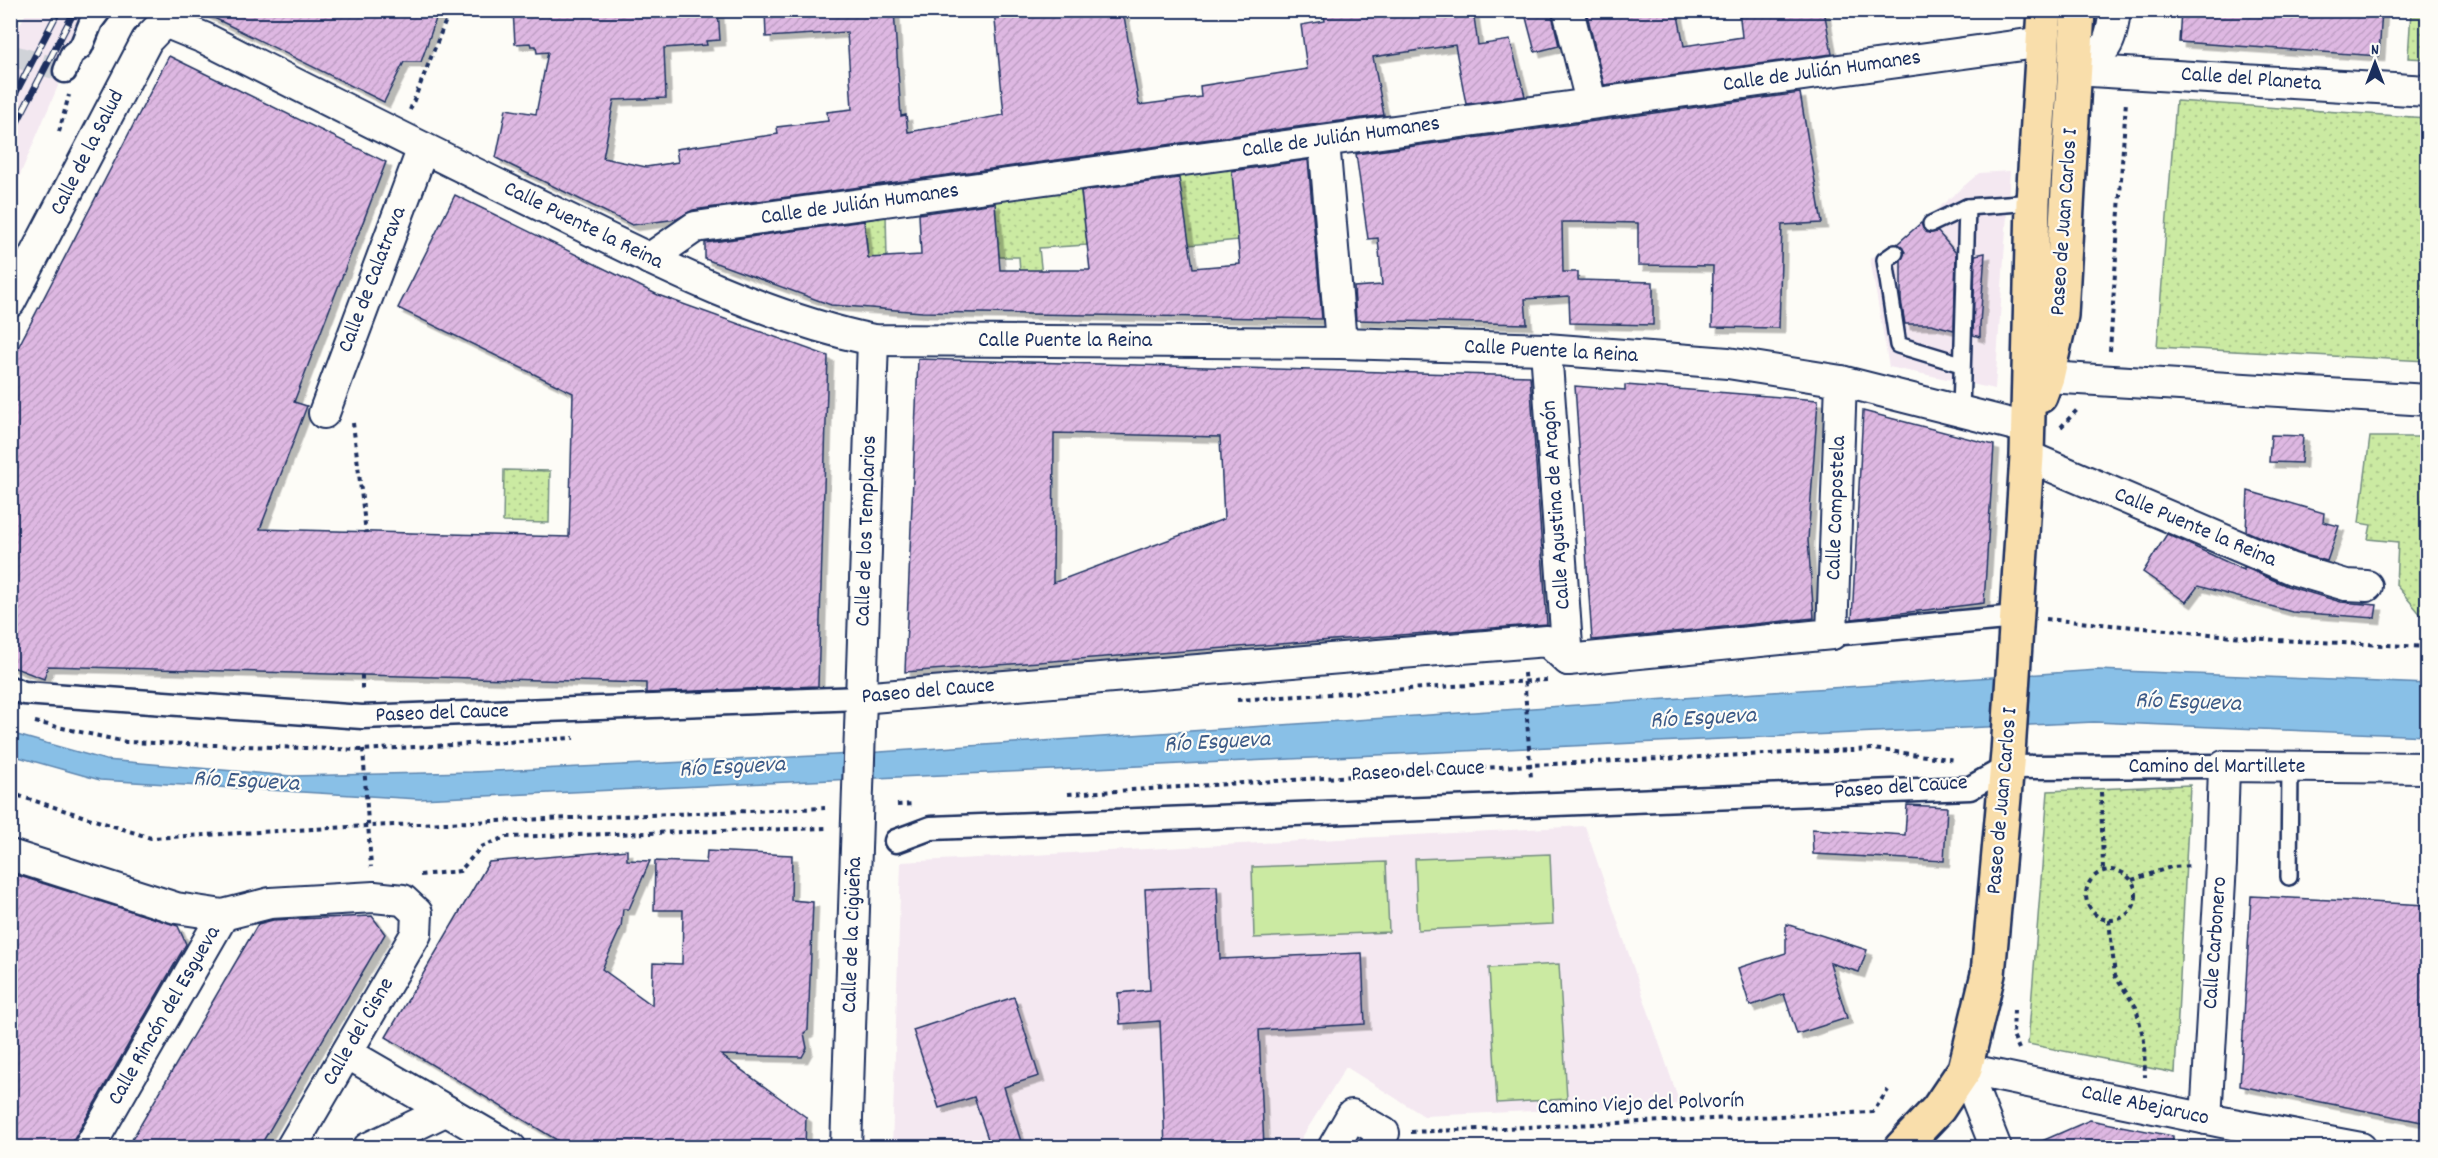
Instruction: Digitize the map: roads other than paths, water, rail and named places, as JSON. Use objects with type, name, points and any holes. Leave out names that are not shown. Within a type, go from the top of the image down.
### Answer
[{"type":"main road","name":"Paseo de Juan Carlos I","points":[[1901,1148],[1938,1109],[1965,1069],[1988,974],[2008,758],[2016,616],[2037,440],[2047,377],[2061,315],[2078,10]]},
{"type":"main road","name":"Paseo de Juan Carlos I","points":[[2037,440],[2033,202],[2044,26]]},
{"type":"street","points":[[65,71],[72,54],[81,47],[91,22],[100,10]]},
{"type":"street","points":[[1568,10],[1591,102]]},
{"type":"street","points":[[2074,70],[2103,52],[2112,36],[2115,10]]},
{"type":"street","name":"Calle Puente la Reina","points":[[170,16],[204,38],[649,259],[743,300],[832,331],[873,340],[1341,343],[1546,349],[1728,363],[1841,381],[1960,411],[2037,440],[2292,569],[2346,585],[2367,586]]},
{"type":"street","name":"Calle de la Salud","points":[[10,302],[147,40],[170,16]]},
{"type":"street","name":"Calle de Julián Humanes","points":[[649,259],[695,227],[1591,102],[2044,26]]},
{"type":"street","name":"Calle del Planeta","points":[[2074,70],[2427,91]]},
{"type":"street","points":[[1324,141],[1341,343]]},
{"type":"street","name":"Calle de Calatrava","points":[[327,403],[423,148]]},
{"type":"street","name":"Calle de los Templarios","points":[[860,710],[873,340]]},
{"type":"street","name":"Calle Agustina de Aragón","points":[[1546,349],[1568,660]]},
{"type":"street","points":[[2047,377],[2427,400]]},
{"type":"street","name":"Calle Compostela","points":[[1833,634],[1841,381]]},
{"type":"street","points":[[1568,660],[2016,616]]},
{"type":"street","name":"Paseo del Cauce","points":[[10,688],[24,693],[362,717],[860,710],[1547,641],[1568,660]]},
{"type":"street","name":"Calle de la Cigüeña","points":[[846,1148],[860,710]]},
{"type":"street","name":"Paseo del Cauce","points":[[896,841],[931,828],[943,827],[1970,788],[2008,758]]},
{"type":"street","name":"Camino del Martillete","points":[[2008,758],[2101,767],[2427,768]]},
{"type":"street","name":"Calle Carbonero","points":[[2220,1129],[2221,864],[2224,766]]},
{"type":"street","points":[[10,855],[176,908],[223,915]]},
{"type":"street","name":"Calle del Cisne","points":[[223,915],[270,903],[374,897],[403,900],[417,913],[416,934],[291,1148]]},
{"type":"street","name":"Calle Rincón del Esgueva","points":[[89,1148],[223,915]]},
{"type":"street","points":[[347,1053],[511,1148]]},
{"type":"street","points":[[1965,1069],[1995,1148]]},
{"type":"street","name":"Calle Abejaruco","points":[[1965,1069],[2145,1106],[2220,1129],[2361,1148]]},
{"type":"street","points":[[368,1148],[445,1111]]},
{"type":"street","points":[[1333,1148],[1352,1115],[1379,1140]]},
{"type":"lane","points":[[1931,224],[1967,207],[2033,202]]},
{"type":"lane","points":[[1960,411],[1967,207]]},
{"type":"lane","points":[[1895,253],[1885,260],[1898,345],[1961,364]]},
{"type":"lane","points":[[2289,877],[2290,767]]},
{"type":"water","name":"Río Esgueva","points":[[2098,670],[2428,684],[2427,736],[2094,722],[419,799],[100,780],[11,755],[10,733],[106,760],[291,776],[472,772],[835,755]]},
{"type":"tunnel","points":[[10,55],[65,71]]},
{"type":"railway","points":[[10,104],[59,10]]},
{"type":"railway","points":[[10,136],[75,10]]}]
